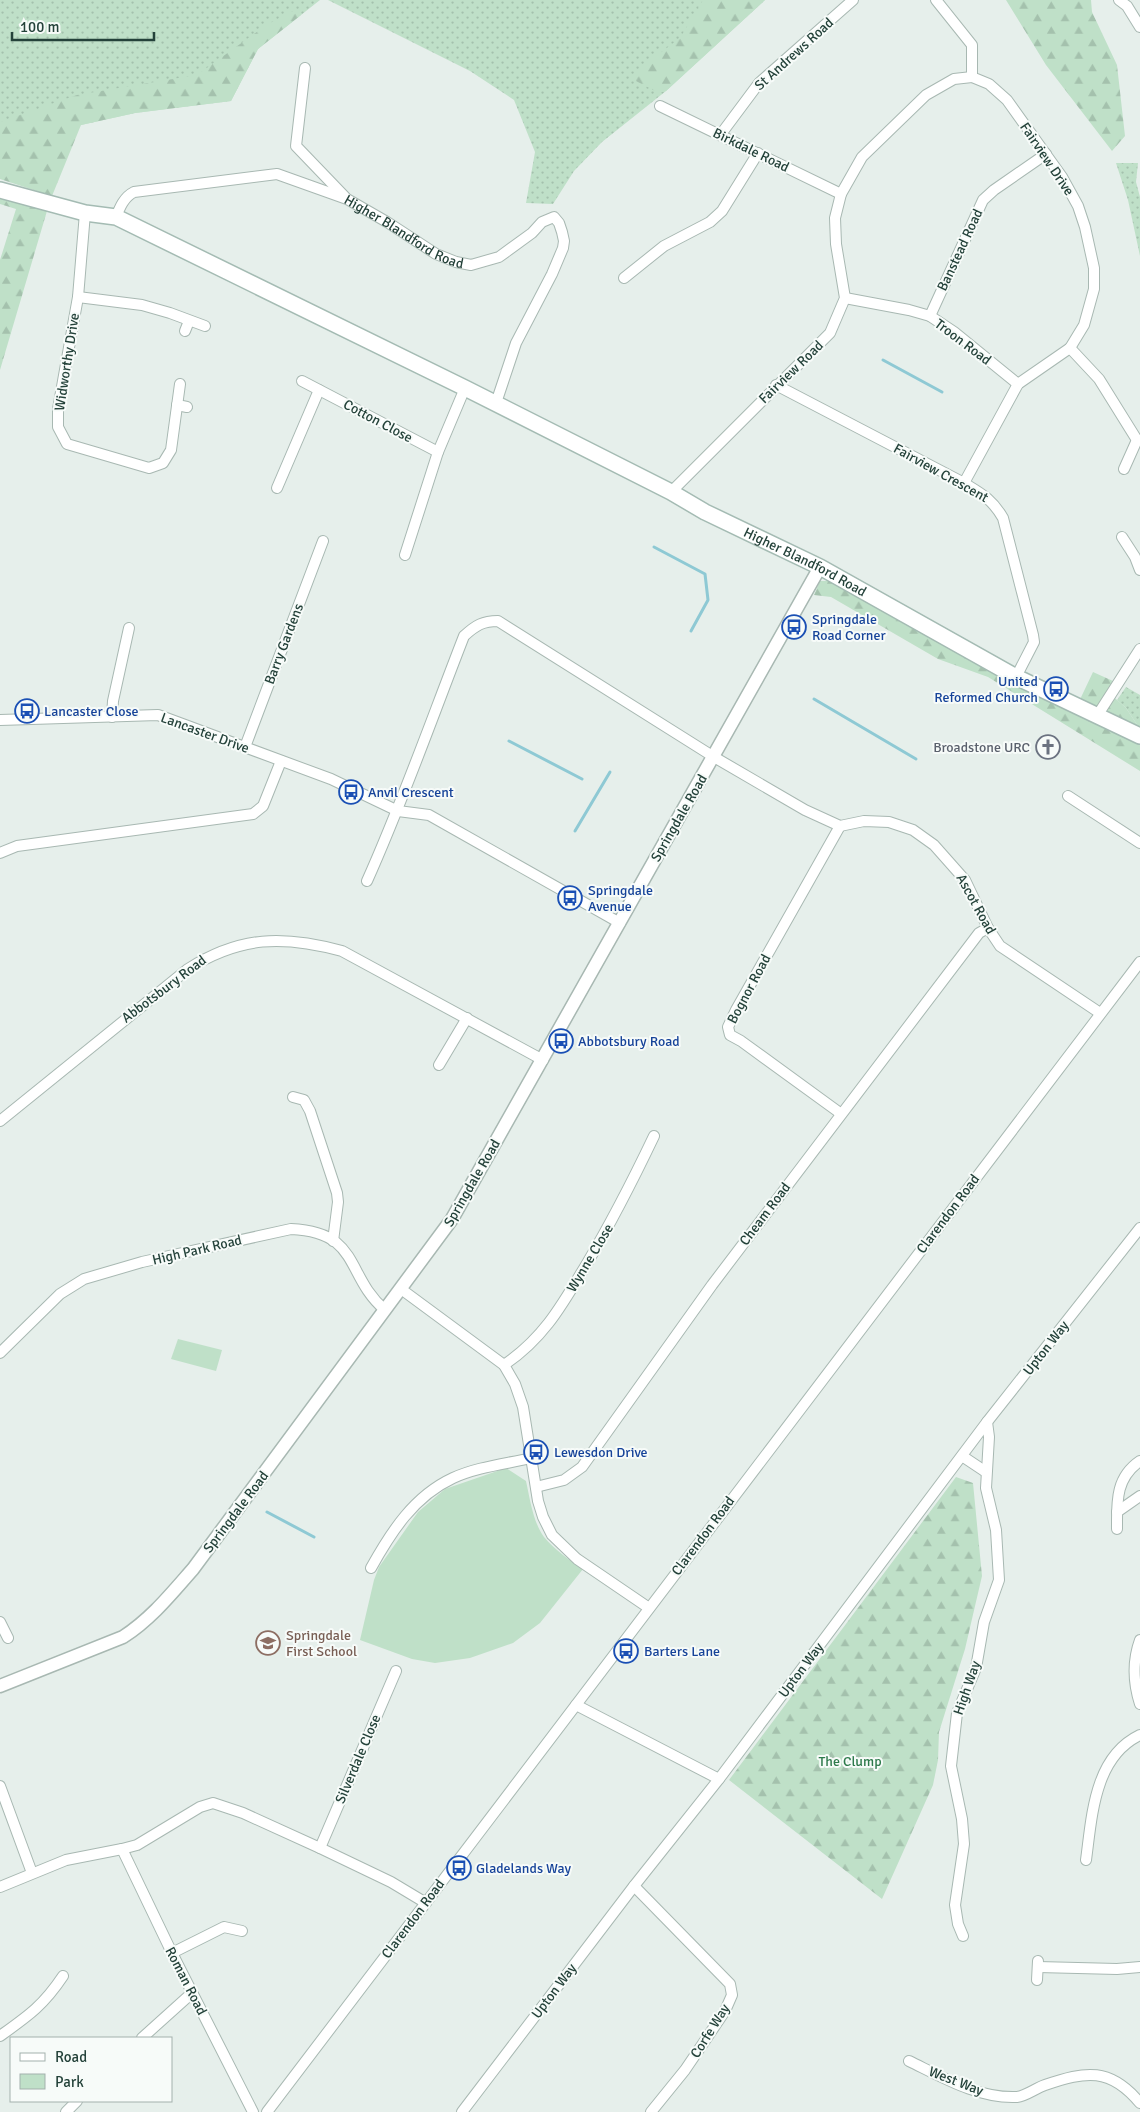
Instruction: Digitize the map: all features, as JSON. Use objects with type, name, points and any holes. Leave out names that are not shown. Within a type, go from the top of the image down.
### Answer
[{"type":"main road","name":"Higher Blandford Road","points":[[0,190],[116,218],[465,388],[671,492],[705,512],[820,567],[1016,677],[1140,736]]},
{"type":"street","name":"St Andrews Road","points":[[721,134],[759,83],[853,0]]},
{"type":"street","points":[[845,298],[836,244],[835,218],[841,194],[862,157],[926,95],[954,79],[972,77],[972,46],[936,0]]},
{"type":"street","points":[[1119,0],[1127,6],[1140,27]]},
{"type":"street","points":[[305,68],[296,146],[303,156],[347,199]]},
{"type":"street","name":"Fairview Drive","points":[[964,483],[1018,384],[1070,348],[1084,325],[1094,289],[1094,268],[1078,206],[1062,177],[1007,100],[989,84],[972,77]]},
{"type":"street","name":"Birkdale Road","points":[[660,106],[841,194]]},
{"type":"street","points":[[624,278],[664,246],[710,222],[722,211],[758,153]]},
{"type":"street","name":"Banstead Road","points":[[930,316],[983,200],[994,190],[1046,154]]},
{"type":"street","name":"Higher Blandford Road","points":[[116,218],[123,202],[128,195],[134,192],[277,174],[347,199],[436,254],[456,262],[471,265],[499,257],[532,233],[542,222],[554,218],[559,223],[564,241],[560,259],[516,343],[496,404]]},
{"type":"street","name":"Widworthy Drive","points":[[85,212],[78,296],[58,409],[58,427],[67,444],[150,468],[163,463],[170,450],[182,406],[180,384]]},
{"type":"street","name":"Widworthy Drive","points":[[78,296],[142,305],[205,326]]},
{"type":"street","name":"Troon Road","points":[[845,298],[909,310],[930,316],[954,332],[1018,384]]},
{"type":"street","name":"Fairview Road","points":[[671,492],[830,333],[845,298]]},
{"type":"street","points":[[185,331],[189,320]]},
{"type":"street","points":[[1070,348],[1099,379],[1139,440],[1124,469]]},
{"type":"street","name":"Cotton Close","points":[[302,381],[438,452]]},
{"type":"street","name":"Fairview Crescent","points":[[776,385],[990,498],[1003,518],[1034,635],[1034,642],[1016,677]]},
{"type":"street","points":[[405,555],[438,452],[465,388]]},
{"type":"street","points":[[278,488],[319,390]]},
{"type":"street","points":[[1122,537],[1135,557],[1140,570]]},
{"type":"street","name":"Barry Gardens","points":[[245,747],[323,542]]},
{"type":"street","name":"Springdale Road","points":[[0,1686],[123,1637],[136,1629],[157,1610],[193,1569],[402,1289],[452,1219],[820,567]]},
{"type":"street","points":[[367,881],[398,810],[464,636],[484,621],[498,621],[714,757],[805,810],[840,826]]},
{"type":"street","points":[[112,717],[112,701],[129,628]]},
{"type":"street","points":[[1097,716],[1140,649]]},
{"type":"street","name":"Lancaster Drive","points":[[0,720],[158,715],[331,779],[398,810]]},
{"type":"street","points":[[0,853],[16,846],[253,814],[263,806],[281,761]]},
{"type":"street","points":[[1068,796],[1140,843]]},
{"type":"street","points":[[398,810],[429,815],[620,923]]},
{"type":"street","name":"Ascot Road","points":[[840,826],[864,821],[889,822],[913,830],[934,845],[965,880],[988,928],[1000,946],[1100,1013]]},
{"type":"street","name":"Bognor Road","points":[[840,826],[728,1027],[730,1035],[741,1040],[840,1114]]},
{"type":"street","name":"Cheam Road","points":[[536,1487],[564,1480],[582,1468],[712,1285],[840,1114],[978,932],[988,928]]},
{"type":"street","name":"Abbotsbury Road","points":[[0,1121],[188,969],[215,953],[243,944],[279,939],[314,943],[342,951],[543,1060]]},
{"type":"street","name":"Clarendon Road","points":[[267,2112],[1140,962]]},
{"type":"street","points":[[439,1065],[467,1018]]},
{"type":"street","points":[[293,1097],[304,1100],[310,1111],[337,1193],[338,1202],[333,1241]]},
{"type":"street","name":"Wynne Close","points":[[504,1365],[523,1352],[557,1315],[615,1216],[654,1136]]},
{"type":"street","name":"High Park Road","points":[[0,1353],[60,1294],[84,1279],[142,1262],[291,1228],[312,1231],[333,1241],[346,1251],[368,1292],[386,1310]]},
{"type":"street","name":"Upton Way","points":[[462,2112],[634,1886],[719,1779],[988,1422],[1140,1228]]},
{"type":"street","points":[[402,1289],[504,1365],[515,1384],[523,1407],[542,1517],[552,1535],[577,1559],[649,1608]]},
{"type":"street","name":"High Way","points":[[963,1936],[958,1924],[955,1905],[964,1844],[962,1819],[951,1766],[956,1713],[976,1668],[984,1622],[999,1580],[996,1530],[986,1488],[988,1422]]},
{"type":"street","points":[[962,1456],[986,1472]]},
{"type":"street","points":[[370,1568],[396,1527],[415,1504],[435,1488],[453,1478],[472,1472],[531,1458]]},
{"type":"street","points":[[1117,1529],[1116,1495],[1130,1470],[1140,1461]]},
{"type":"street","points":[[1117,1512],[1140,1496]]},
{"type":"street","points":[[0,1622],[8,1638]]},
{"type":"street","points":[[1140,1640],[1135,1654],[1134,1673],[1140,1704]]},
{"type":"street","name":"Silverdale Close","points":[[320,1848],[396,1671]]},
{"type":"street","points":[[576,1705],[719,1779]]},
{"type":"street","points":[[1086,1860],[1096,1794],[1108,1765],[1128,1740],[1140,1735]]},
{"type":"street","points":[[0,1786],[32,1873]]},
{"type":"street","points":[[0,1887],[66,1860],[122,1850],[137,1845],[200,1807],[214,1803],[243,1813],[320,1848],[391,1882],[426,1903]]},
{"type":"street","name":"Roman Road","points":[[122,1850],[253,2112]]},
{"type":"street","name":"Corfe Way","points":[[634,1886],[730,1984],[732,1995],[725,2010],[685,2070],[650,2112]]},
{"type":"street","points":[[172,1953],[224,1927],[242,1931]]},
{"type":"street","points":[[1037,1980],[1038,1964],[1117,1969],[1140,1967]]},
{"type":"street","points":[[0,2036],[35,2010],[50,1996],[62,1976]]},
{"type":"street","points":[[143,2037],[192,1993]]},
{"type":"street","name":"West Way","points":[[910,2063],[968,2088],[996,2095],[1018,2097],[1044,2085],[1071,2078],[1093,2074],[1103,2075],[1119,2082],[1140,2103]]},
{"type":"street","points":[[66,2112],[76,2102]]},
{"type":"green space","points":[[0,0],[320,0],[258,49],[231,101],[135,113],[81,125],[0,137]]},
{"type":"green space","points":[[328,0],[765,0],[666,91],[602,142],[574,171],[553,204],[526,203],[535,152],[514,100],[470,71]]},
{"type":"green space","points":[[703,0],[765,0],[666,91],[659,93],[636,81],[635,72],[680,38]]},
{"type":"green space","points":[[1006,0],[1091,0],[1092,12],[1117,65],[1125,136],[1112,151],[1046,65]]},
{"type":"green space","points":[[297,9],[301,15],[258,49],[231,101],[135,113],[81,125],[52,196],[0,179],[0,122],[77,95],[197,75],[268,24]]},
{"type":"green space","points":[[1116,163],[1138,163],[1136,182],[1140,197],[1140,256],[1128,200]]},
{"type":"green space","points":[[0,198],[47,211],[0,370],[0,260],[16,209],[0,204]]},
{"type":"green space","points":[[820,581],[836,581],[1075,710],[1093,672],[1113,681],[1107,691],[1126,708],[1140,729],[1140,771],[988,677],[938,659],[831,597],[814,595]]},
{"type":"green space","points":[[1126,687],[1140,695],[1140,729],[1126,708],[1117,700]]},
{"type":"green space","points":[[178,1339],[222,1350],[216,1371],[171,1359]]},
{"type":"green space","points":[[506,1468],[526,1481],[535,1517],[544,1537],[562,1555],[583,1569],[540,1623],[513,1643],[470,1658],[435,1663],[412,1659],[360,1640],[374,1580],[379,1567],[418,1512],[445,1489]]},
{"type":"green space","name":"The Clump","points":[[956,1477],[973,1483],[982,1576],[965,1649],[939,1732],[938,1760],[933,1785],[882,1899],[729,1780]]},
{"type":"waterway","points":[[883,360],[942,392]]},
{"type":"waterway","points":[[654,547],[705,574],[708,600],[691,631]]},
{"type":"waterway","points":[[814,699],[916,759]]},
{"type":"waterway","points":[[509,741],[582,779]]},
{"type":"waterway","points":[[575,831],[610,772]]},
{"type":"waterway","points":[[267,1512],[314,1537]]},
{"type":"place","name":"Springdale Road Corner","points":[[794,627]]},
{"type":"place","name":"United Reformed Church","points":[[1056,689]]},
{"type":"place","name":"Lancaster Close","points":[[27,711]]},
{"type":"place","name":"Broadstone URC","points":[[1048,747]]},
{"type":"place","name":"Anvil Crescent","points":[[351,792]]},
{"type":"place","name":"Springdale Avenue","points":[[570,898]]},
{"type":"place","name":"Abbotsbury Road","points":[[561,1041]]},
{"type":"place","name":"Lewesdon Drive","points":[[536,1452]]},
{"type":"place","name":"Springdale First School","points":[[268,1643]]},
{"type":"place","name":"Barters Lane","points":[[626,1651]]},
{"type":"place","name":"Gladelands Way","points":[[459,1868]]}]
